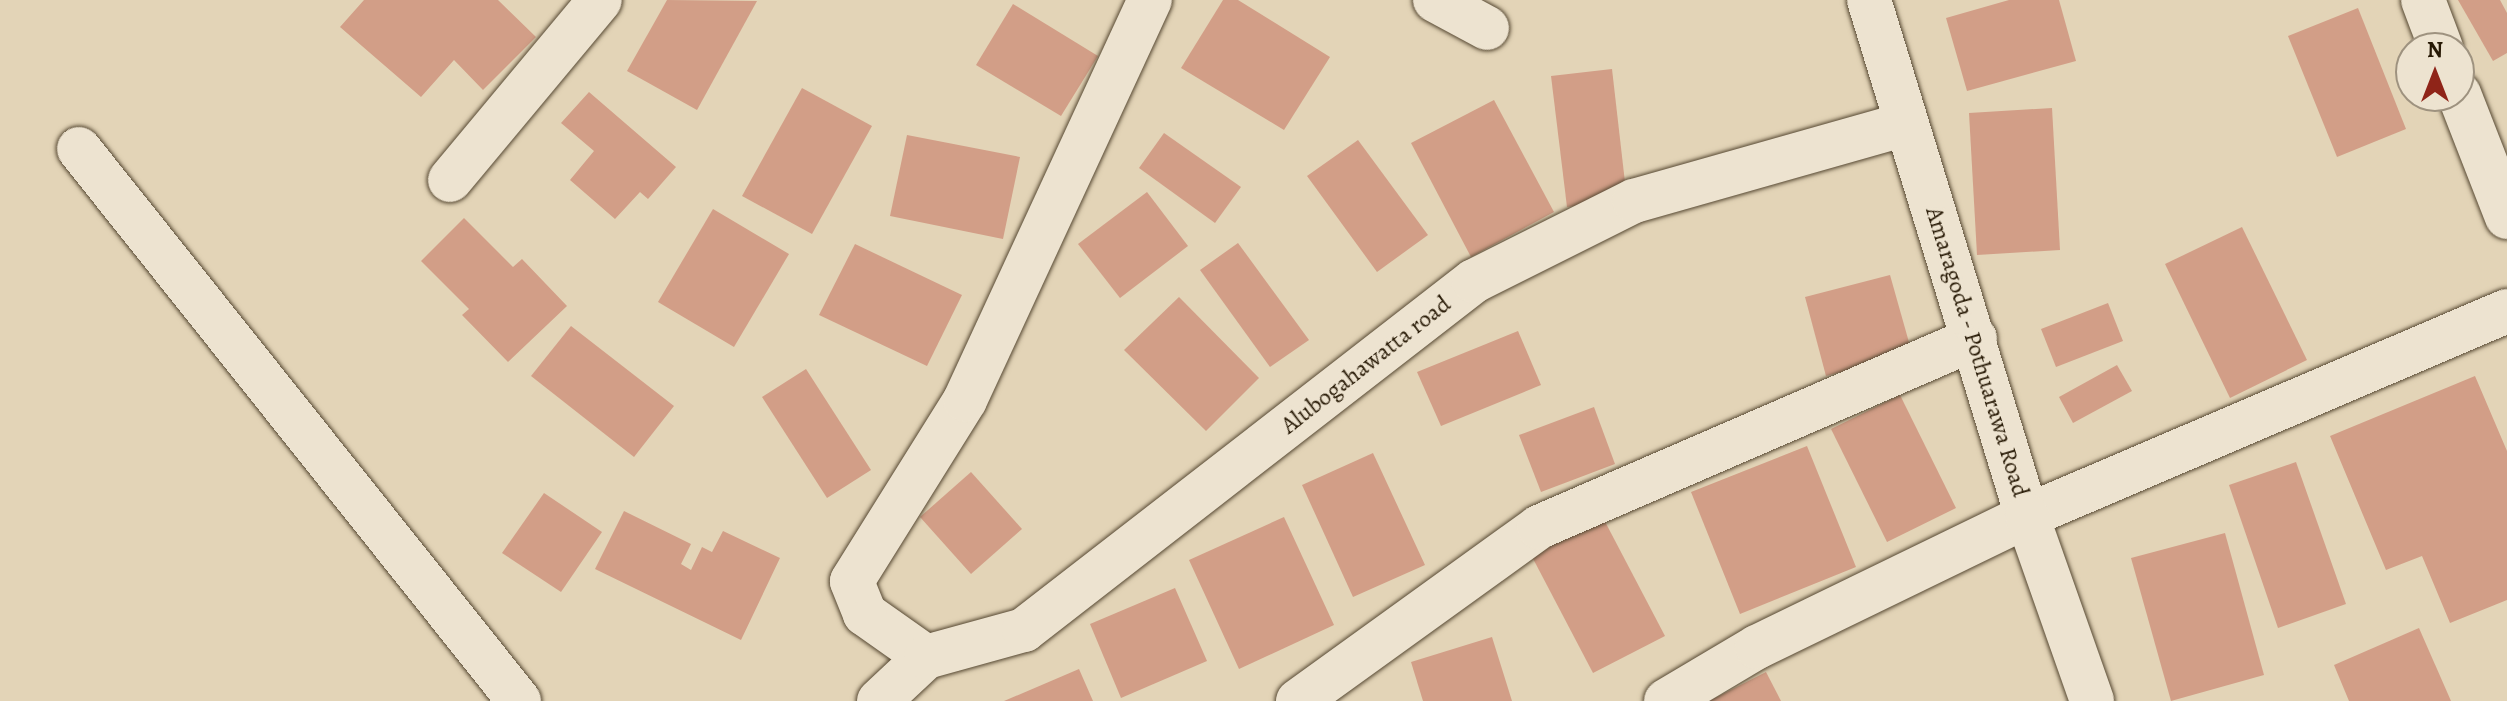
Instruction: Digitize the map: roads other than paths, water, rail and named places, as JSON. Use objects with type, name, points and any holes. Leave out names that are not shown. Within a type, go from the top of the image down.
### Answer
[{"type":"street","points":[[450,180],[600,0]]},
{"type":"street","points":[[926,657],[865,614],[852,581],[965,400],[1150,0]]},
{"type":"street","points":[[1435,0],[1487,28]]},
{"type":"street","name":"Amaragoda - Pothuarawa Road","points":[[1869,0],[2027,516],[2092,701]]},
{"type":"street","points":[[2423,0],[2435,32]]},
{"type":"street","points":[[2466,112],[2507,217]]},
{"type":"street","name":"Alubogahawatta road","points":[[879,701],[926,657],[1024,630],[1474,281],[1634,201],[1906,124]]},
{"type":"street","points":[[79,149],[519,701]]},
{"type":"street","points":[[1666,701],[1757,647],[2027,516],[2507,311]]},
{"type":"street","points":[[1298,701],[1539,527],[1975,338]]}]
